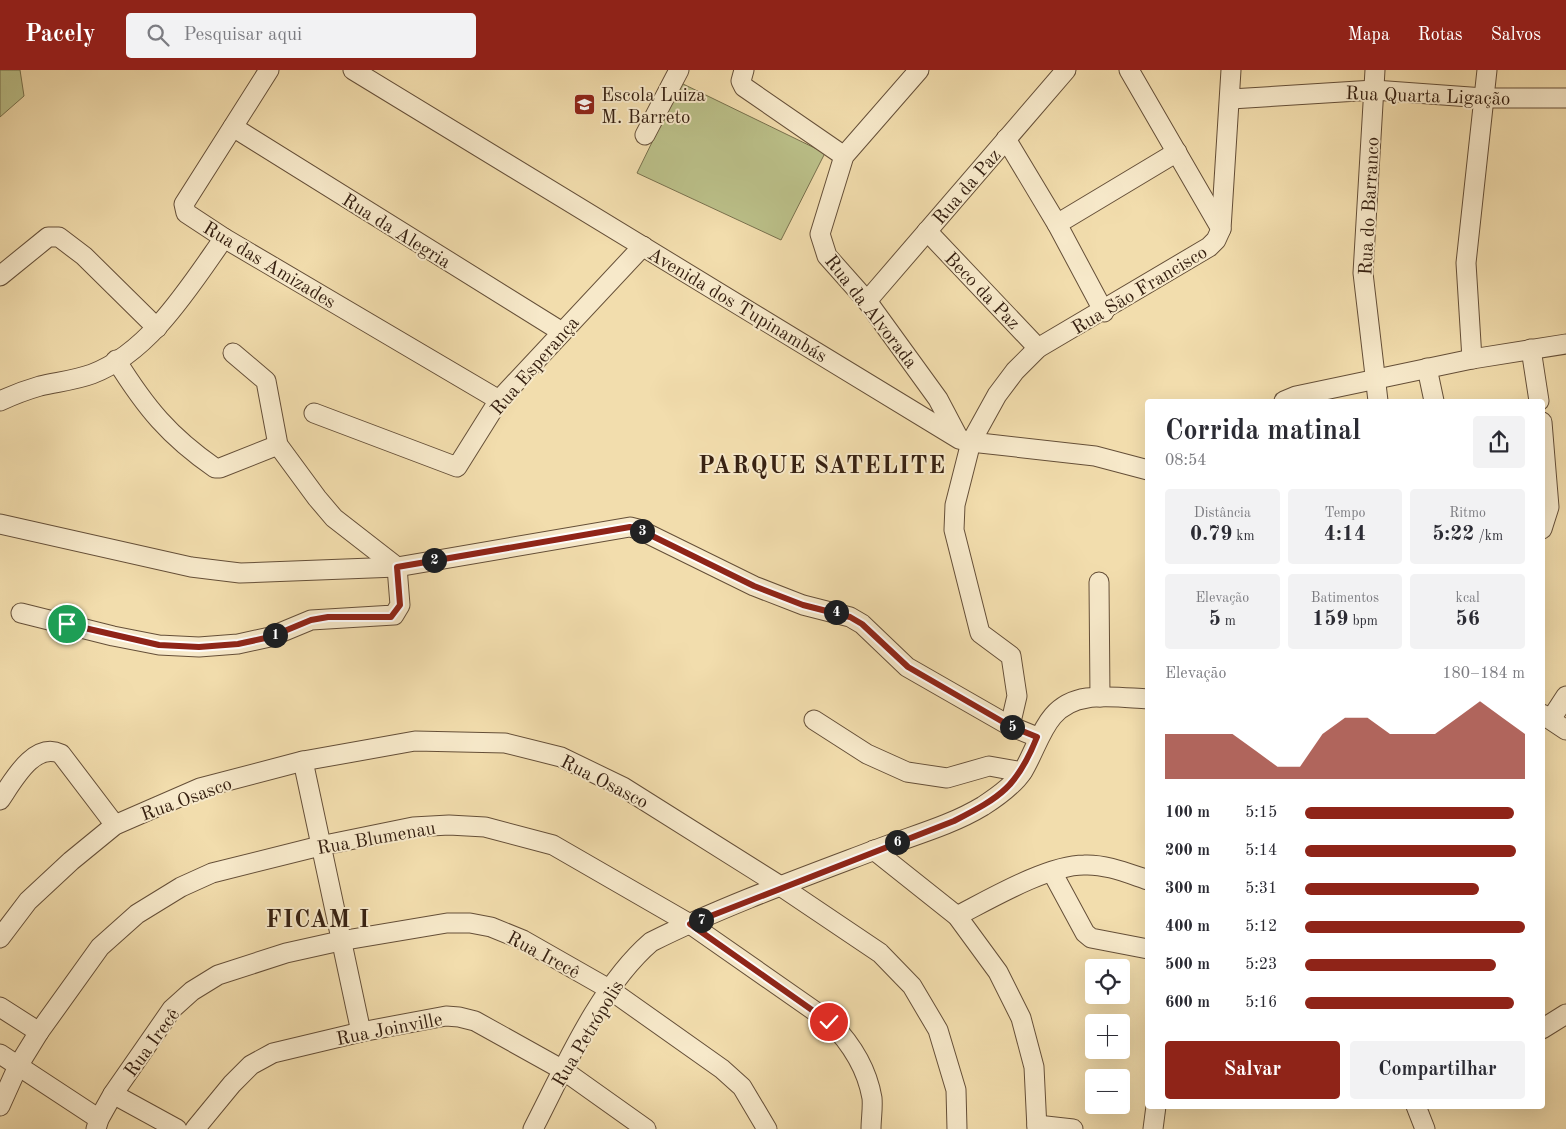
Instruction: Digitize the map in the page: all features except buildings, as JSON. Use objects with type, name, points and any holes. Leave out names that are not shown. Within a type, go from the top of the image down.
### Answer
[{"type":"street","name":"Rua das Amizades","points":[[269,70],[184,204],[186,213],[224,238],[499,400]]},
{"type":"street","name":"Avenida dos Tupinambás","points":[[353,70],[935,424],[965,440],[1095,456],[1145,469]]},
{"type":"street","points":[[645,135],[679,70]]},
{"type":"street","points":[[744,70],[741,81],[744,86],[844,156]]},
{"type":"street","name":"Rua da Alvorada","points":[[919,70],[844,156],[822,224],[822,245],[827,256],[866,301],[938,399],[965,440]]},
{"type":"street","name":"Rua da Paz","points":[[866,301],[1066,70]]},
{"type":"street","points":[[1129,70],[1221,229]]},
{"type":"street","name":"Rua São Francisco","points":[[965,440],[1015,371],[1038,348],[1104,312],[1209,247],[1216,240],[1221,229],[1231,99],[1231,70]]},
{"type":"street","name":"Rua do Barranco","points":[[1375,70],[1363,272],[1378,399]]},
{"type":"street","points":[[1472,359],[1466,263],[1487,70]]},
{"type":"street","name":"Rua Quarta Ligação","points":[[1231,99],[1374,90],[1484,98],[1566,98]]},
{"type":"street","name":"Rua da Alegria","points":[[233,127],[562,332]]},
{"type":"street","points":[[1006,139],[1057,224],[1104,312]]},
{"type":"street","points":[[1057,224],[1177,152]]},
{"type":"street","name":"Beco da Paz","points":[[927,231],[1038,348]]},
{"type":"street","points":[[0,276],[48,237],[59,237],[84,256],[157,328]]},
{"type":"street","points":[[0,401],[38,387],[90,375],[116,360],[157,328],[180,301],[224,238]]},
{"type":"street","name":"Rua Esperança","points":[[314,413],[457,468],[499,400],[642,246]]},
{"type":"street","points":[[1289,399],[1472,359],[1566,344]]},
{"type":"street","points":[[1531,349],[1539,399]]},
{"type":"street","points":[[21,613],[113,636],[159,645],[199,647],[238,644],[270,637],[311,620],[328,617],[391,617],[400,605],[397,567],[334,518],[316,498],[278,445],[266,381],[232,353]]},
{"type":"street","points":[[116,360],[142,401],[169,432],[189,450],[215,468],[220,468],[278,445]]},
{"type":"street","points":[[1427,368],[1434,399]]},
{"type":"street","points":[[935,424],[938,399]]},
{"type":"street","points":[[965,440],[955,505],[954,530],[980,633],[1011,656],[1017,696],[1010,726]]},
{"type":"street","points":[[1545,450],[1549,508],[1545,520]]},
{"type":"street","points":[[0,524],[192,567],[240,572],[397,567],[618,529],[638,529],[754,586],[803,605],[850,617],[862,624],[908,667],[1010,726],[1037,737]]},
{"type":"street","points":[[1099,582],[1100,697]]},
{"type":"street","points":[[1553,721],[1566,696]]},
{"type":"street","name":"Rua Petrópolis","points":[[533,1129],[609,989],[640,952],[651,942],[690,924],[874,850],[954,821],[984,806],[1007,788],[1022,772],[1037,737],[1049,720],[1061,708],[1073,701],[1100,697],[1145,699]]},
{"type":"street","points":[[814,720],[867,754],[908,772],[947,778],[989,766],[1022,772]]},
{"type":"street","name":"Rua Osasco","points":[[3,927],[71,860],[114,825],[200,788],[303,761],[415,741],[505,743],[562,757],[623,786],[782,887],[880,953],[912,986],[938,1030],[956,1090],[957,1129]]},
{"type":"street","points":[[0,800],[36,754],[53,750],[61,754],[114,825]]},
{"type":"street","points":[[303,761],[361,1032]]},
{"type":"street","name":"Rua Blumenau","points":[[0,1106],[18,1066],[39,1032],[100,947],[137,914],[181,887],[212,872],[320,846],[413,827],[449,824],[485,827],[552,845],[690,924],[829,1022],[846,1037],[857,1057],[872,1098],[871,1129]]},
{"type":"street","points":[[874,850],[957,916],[998,972],[1021,1018],[1034,1067],[1037,1127],[1073,1129]]},
{"type":"street","points":[[957,916],[1011,887],[1052,872],[1083,865],[1101,866],[1145,879]]},
{"type":"street","points":[[1052,872],[1085,933],[1091,938],[1145,948]]},
{"type":"street","name":"Rua Irecê","points":[[97,1124],[113,1094],[172,1010],[192,991],[218,975],[286,953],[340,941],[447,923],[470,923],[491,927],[523,940],[609,989],[722,1069],[742,1086],[767,1129]]},
{"type":"street","points":[[0,1007],[39,1032]]},
{"type":"street","points":[[1545,1027],[1566,1014]]},
{"type":"street","name":"Rua Joinville","points":[[194,1129],[232,1084],[251,1065],[273,1053],[361,1032],[446,1016],[459,1016],[475,1020],[564,1070],[646,1129]]},
{"type":"street","points":[[0,1054],[97,1124]]},
{"type":"street","points":[[113,1094],[177,1129]]},
{"type":"street","points":[[1153,1129],[1156,1109]]},
{"type":"street","points":[[1418,1109],[1425,1129]]},
{"type":"green space","points":[[0,70],[20,70],[24,96],[0,117]]},
{"type":"green space","points":[[681,83],[825,153],[781,240],[637,173]]},
{"type":"place","name":"Escola Luiza M. Barreto","points":[[585,105]]},
{"type":"district","name":"PARQUE SATELITE","points":[[822,465]]},
{"type":"district","name":"FICAM I","points":[[318,919]]},
{"type":"route","points":[[67,624],[159,645],[199,647],[238,644],[270,637],[311,620],[328,617],[391,617],[400,605],[397,567],[630,527],[638,529],[754,586],[803,605],[850,617],[862,624],[908,667],[1010,726],[1037,737],[1022,772],[1007,788],[984,806],[954,821],[874,850],[690,924],[829,1022]]}]
